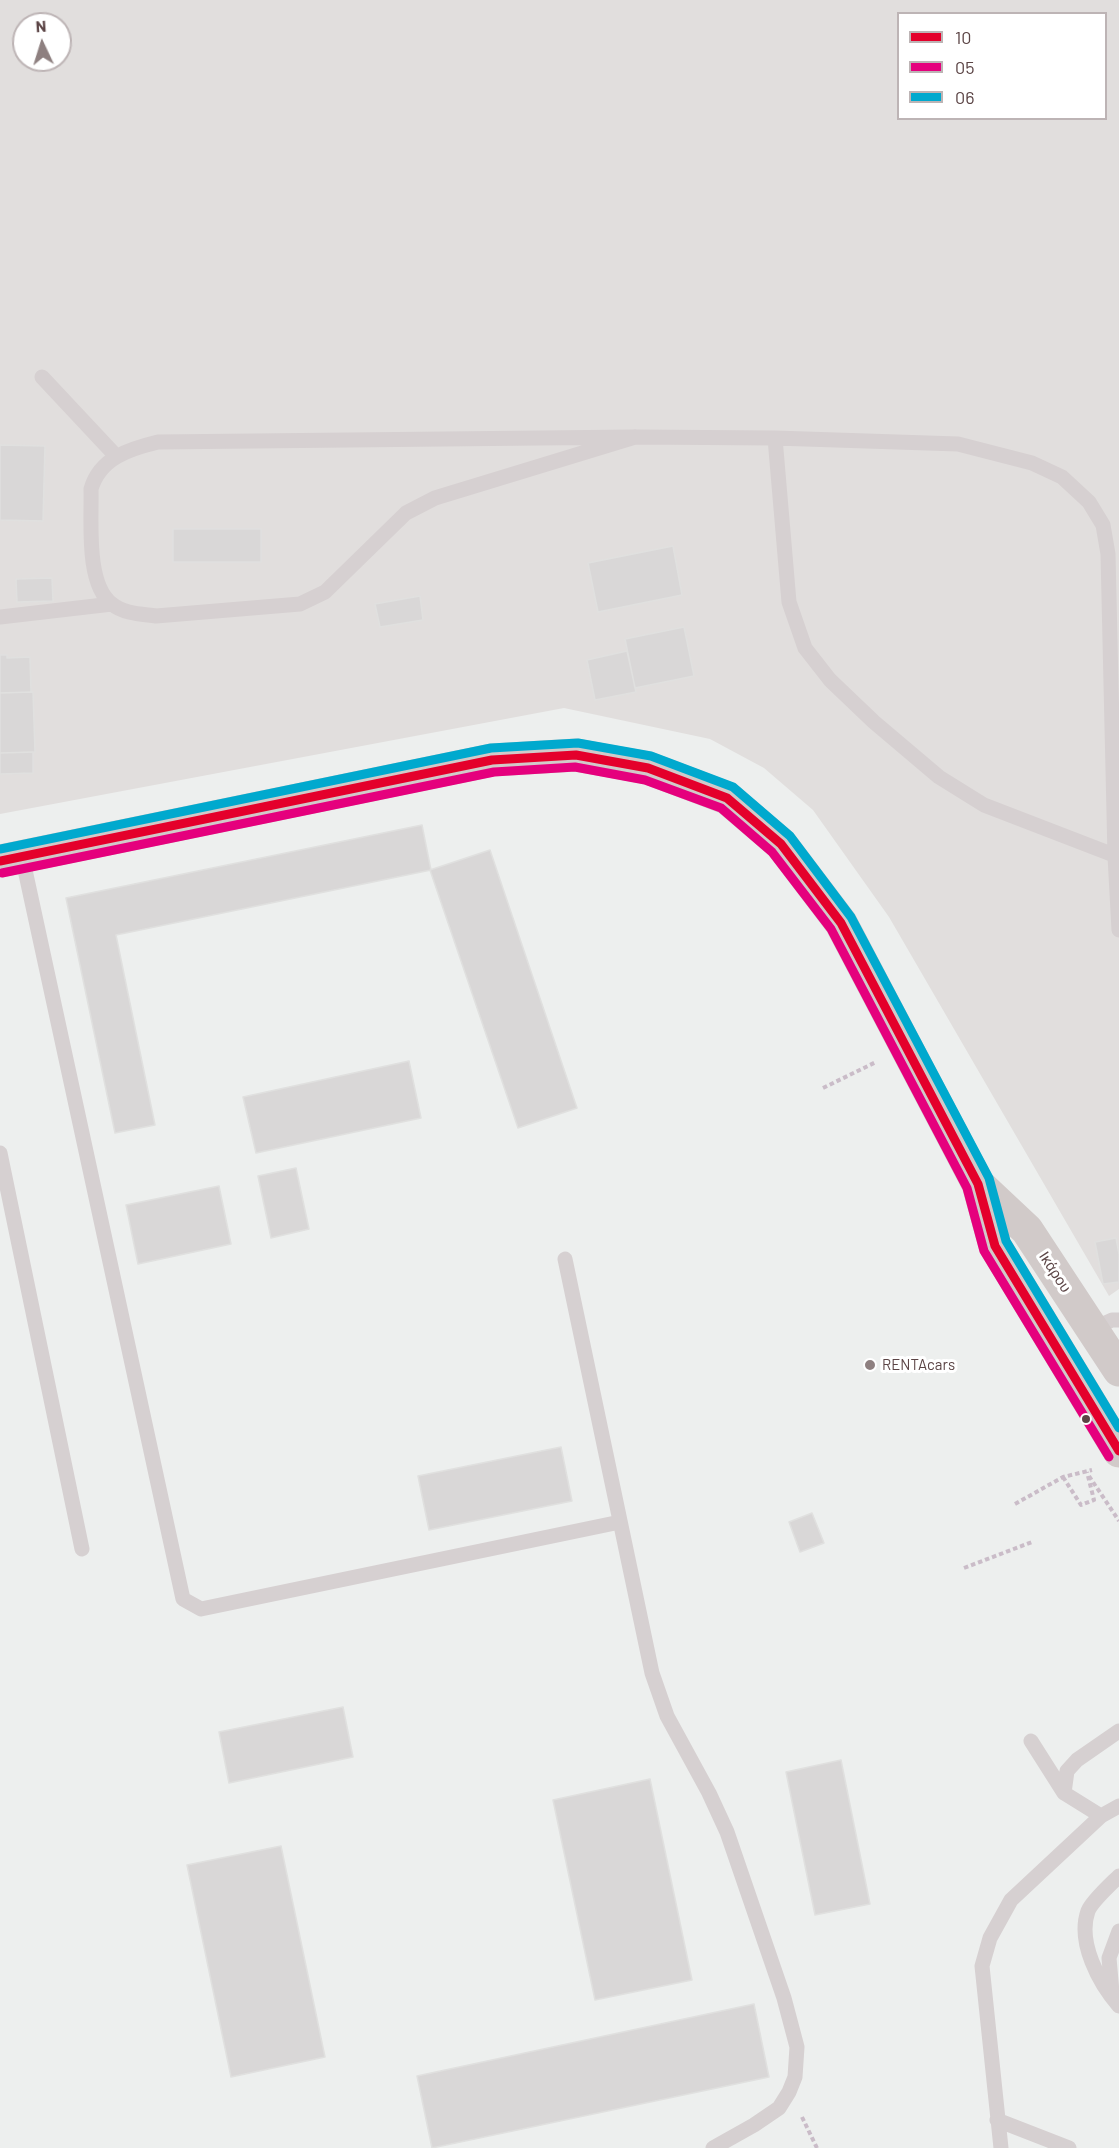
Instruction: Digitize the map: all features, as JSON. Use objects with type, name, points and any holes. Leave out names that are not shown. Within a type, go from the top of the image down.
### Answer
[{"type":"main road","name":"Ικάρου","points":[[11,859],[492,760],[576,755],[648,768],[727,798],[781,844],[841,923],[978,1184],[995,1246],[1119,1451]]},
{"type":"main road","name":"Ικάρου","points":[[978,1184],[1027,1230],[1106,1324],[1119,1370]]},
{"type":"lane","points":[[42,377],[116,456]]},
{"type":"lane","points":[[0,616],[112,604],[133,613],[156,616],[300,604],[325,592],[406,513],[435,498],[635,437]]},
{"type":"lane","points":[[112,604],[97,583],[92,563],[91,489],[94,478],[105,464],[116,456],[136,447],[158,442],[635,437],[775,438],[958,444],[1032,463],[1062,477],[1089,502],[1103,525],[1108,554],[1119,930]]},
{"type":"lane","points":[[775,438],[789,602],[805,648],[830,680],[874,722],[939,777],[984,805],[1117,856]]},
{"type":"lane","points":[[11,859],[183,1599],[201,1609],[620,1522]]},
{"type":"lane","points":[[0,1153],[82,1549]]},
{"type":"lane","points":[[565,1259],[658,1694],[727,1832],[784,1998],[797,2047],[795,2077],[779,2108],[713,2148]]},
{"type":"lane","points":[[1064,1793],[1067,1771],[1077,1760],[1119,1731]]},
{"type":"lane","points":[[1031,1741],[1064,1793],[1101,1816]]},
{"type":"lane","points":[[1001,2148],[982,1966],[990,1938],[1011,1900],[1101,1816],[1119,1806]]},
{"type":"lane","points":[[1116,2002],[1093,1965],[1085,1933],[1088,1909],[1119,1876]]},
{"type":"lane","points":[[1116,2002],[1109,1958],[1119,1930]]},
{"type":"lane","points":[[997,2120],[1069,2148]]},
{"type":"path","points":[[823,1088],[906,1047]]},
{"type":"path","points":[[1063,1477],[1081,1505],[1095,1500],[1087,1472]]},
{"type":"path","points":[[1015,1504],[1063,1477],[1087,1472]]},
{"type":"path","points":[[1087,1472],[1119,1521]]},
{"type":"path","points":[[964,1568],[1032,1542]]},
{"type":"shaded area","points":[[0,0],[1119,0],[1119,1289],[1109,1296],[889,917],[813,810],[764,768],[710,739],[564,708],[0,814]]},
{"type":"building","points":[[0,445],[45,446],[43,521],[0,520]]},
{"type":"building","points":[[173,529],[261,529],[261,562],[173,562]]},
{"type":"building","points":[[673,546],[682,595],[598,612],[588,563]]},
{"type":"building","points":[[52,578],[53,601],[17,602],[16,579]]},
{"type":"building","points":[[420,596],[423,620],[380,627],[375,604]]},
{"type":"building","points":[[684,627],[694,676],[635,688],[625,639]]},
{"type":"building","points":[[627,651],[636,692],[595,700],[587,660]]},
{"type":"building","points":[[0,655],[7,655],[7,658],[30,657],[31,692],[0,693]]},
{"type":"building","points":[[33,692],[35,752],[0,753],[0,693]]},
{"type":"building","points":[[33,752],[33,773],[0,774],[0,753]]},
{"type":"building","points":[[422,825],[431,870],[116,935],[155,1125],[115,1133],[66,898]]},
{"type":"building","points":[[490,850],[577,1108],[518,1128],[430,870]]},
{"type":"building","points":[[409,1061],[421,1118],[256,1153],[243,1097]]},
{"type":"building","points":[[296,1168],[309,1229],[271,1238],[258,1176]]},
{"type":"building","points":[[219,1186],[231,1244],[138,1264],[126,1205]]},
{"type":"building","points":[[1116,1238],[1119,1254],[1119,1282],[1103,1284],[1095,1242]]},
{"type":"building","points":[[561,1447],[572,1501],[429,1530],[418,1476]]},
{"type":"building","points":[[812,1513],[824,1543],[800,1552],[789,1522]]},
{"type":"building","points":[[343,1707],[353,1757],[229,1783],[219,1732]]},
{"type":"building","points":[[841,1760],[870,1904],[815,1915],[786,1772]]},
{"type":"building","points":[[650,1779],[692,1980],[595,2000],[553,1800]]},
{"type":"building","points":[[281,1846],[325,2057],[231,2077],[187,1865]]},
{"type":"building","points":[[754,2004],[769,2077],[432,2148],[417,2076]]},
{"type":"transit line","name":"06","points":[[0,849],[491,748],[578,743],[651,756],[733,787],[790,836],[851,917],[989,1178],[1006,1241],[1119,1428]]},
{"type":"transit line","name":"10","points":[[0,861],[492,760],[576,755],[648,768],[727,798],[781,844],[841,923],[978,1184],[995,1246],[1119,1451]]},
{"type":"transit line","name":"05","points":[[2,873],[494,772],[575,767],[645,780],[721,808],[772,852],[831,929],[967,1188],[984,1251],[1109,1457]]},
{"type":"place","name":"RENTAcars","points":[[870,1365]]}]
